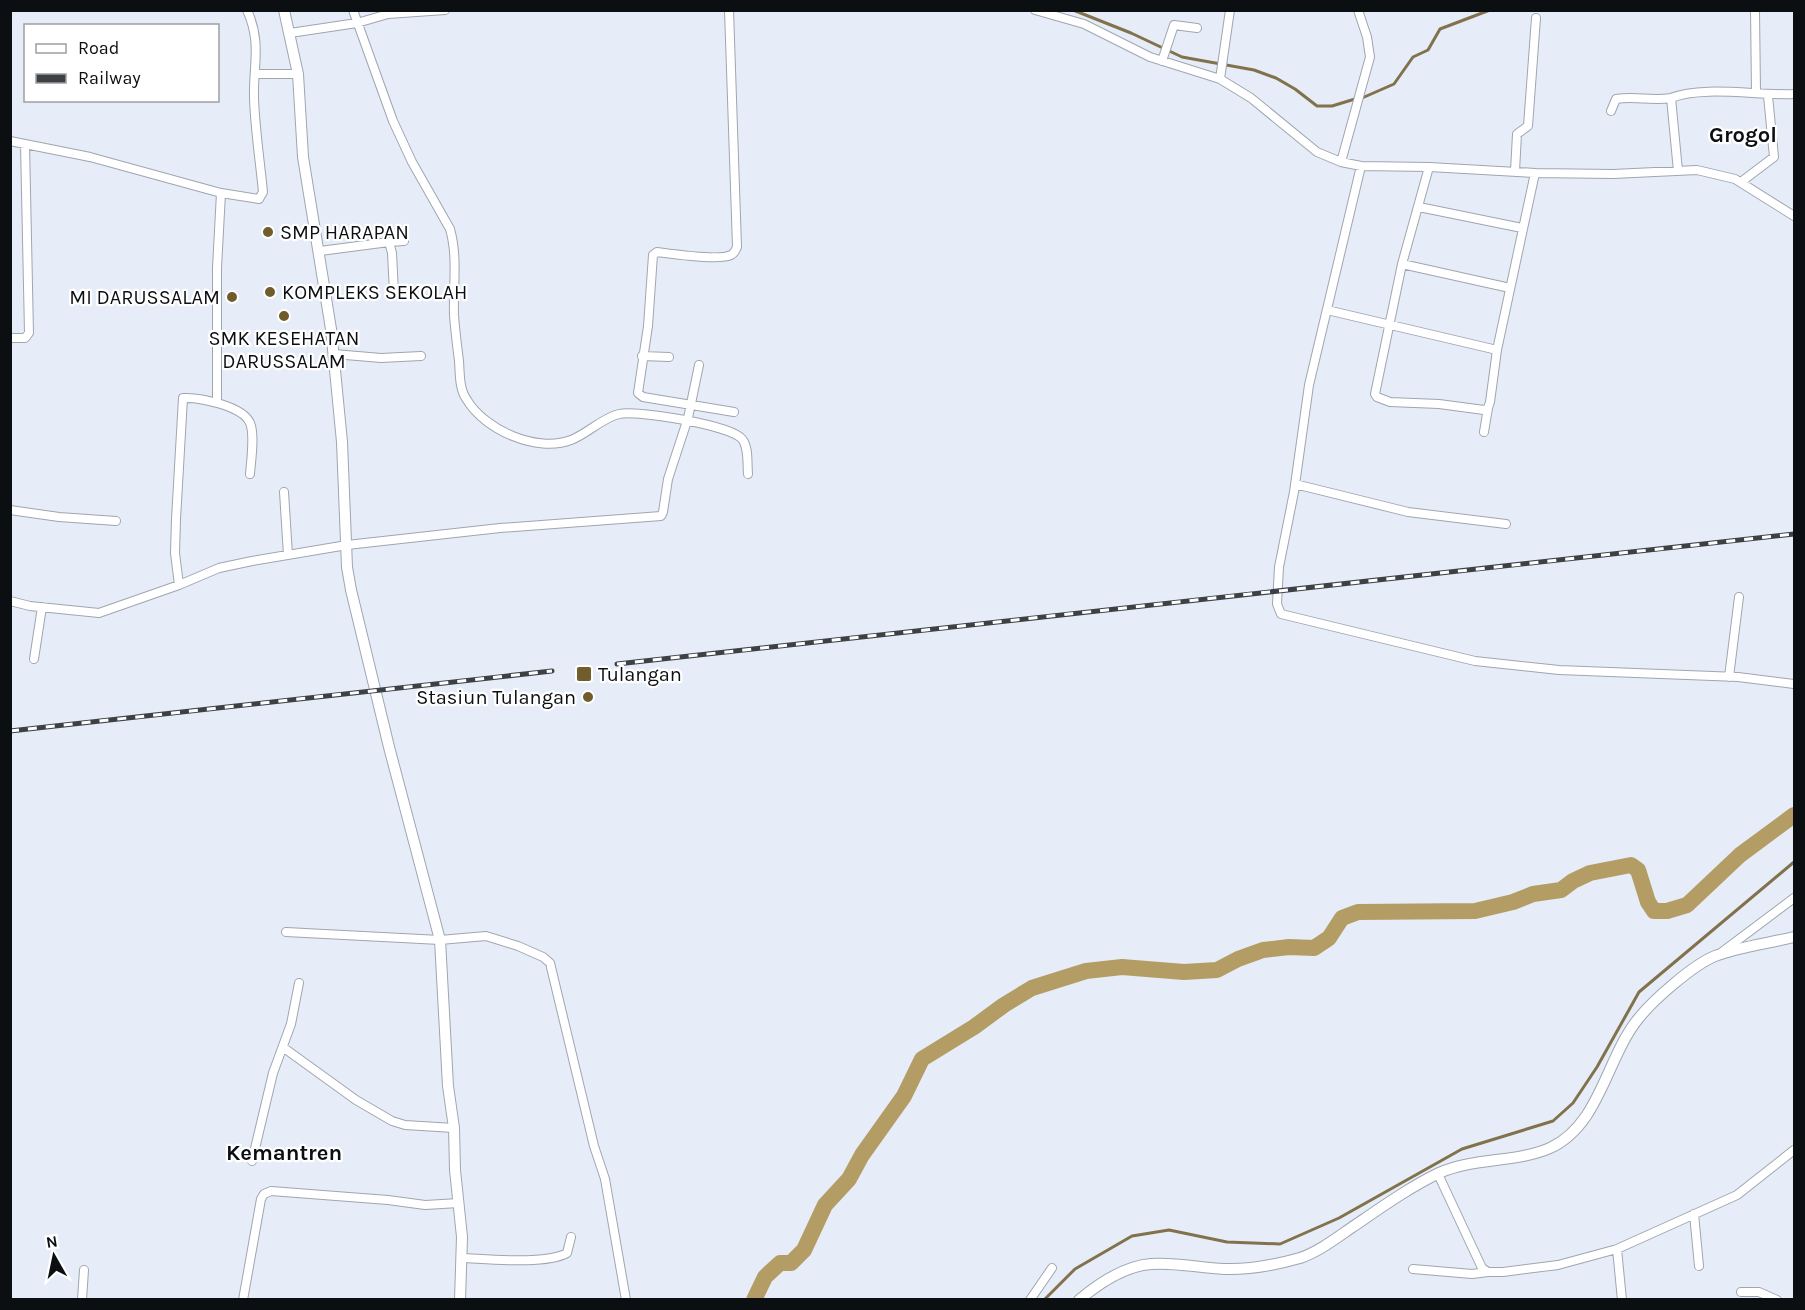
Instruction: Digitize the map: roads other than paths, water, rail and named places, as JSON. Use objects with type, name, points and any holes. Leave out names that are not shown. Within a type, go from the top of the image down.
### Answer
[{"type":"street","points":[[10,141],[90,157],[220,193],[256,200],[262,196],[254,101],[257,61],[256,40],[247,10]]},
{"type":"street","points":[[284,10],[298,74],[303,157],[320,251],[334,354],[351,590],[389,747],[440,940],[448,1076],[459,1203],[462,1258],[460,1299]]},
{"type":"street","points":[[353,10],[393,121],[411,162],[450,229],[455,267],[454,316],[461,386],[468,402],[477,413],[509,435],[539,444],[555,444],[570,440],[620,414],[734,412]]},
{"type":"street","points":[[290,33],[359,22],[388,14],[445,10]]},
{"type":"street","points":[[729,10],[737,248],[728,256],[705,257],[657,252],[653,255],[648,326],[642,356],[639,396],[689,413],[738,435],[744,441],[748,474]]},
{"type":"street","points":[[1035,10],[1089,26],[1150,57],[1165,53],[1220,79],[1251,98],[1317,152],[1341,162],[1361,166],[1535,173],[1613,174],[1701,170],[1741,182],[1794,216]]},
{"type":"street","points":[[1220,79],[1230,10]]},
{"type":"street","points":[[1341,162],[1370,57],[1367,37],[1358,10]]},
{"type":"street","points":[[1755,10],[1756,93]]},
{"type":"street","points":[[1515,171],[1517,134],[1528,126],[1536,18]]},
{"type":"street","points":[[1165,53],[1174,25],[1197,28]]},
{"type":"street","points":[[255,74],[298,74]]},
{"type":"street","points":[[1611,111],[1616,99],[1629,97],[1659,100],[1709,92],[1756,93],[1768,96],[1794,94]]},
{"type":"street","points":[[1741,182],[1774,157],[1768,96]]},
{"type":"street","points":[[1671,98],[1678,171]]},
{"type":"street","points":[[10,338],[26,338],[29,333],[25,144]]},
{"type":"street","points":[[1361,166],[1310,385],[1295,484],[1279,567],[1278,609],[1281,614],[1475,661],[1559,670],[1729,677],[1794,684]]},
{"type":"street","points":[[1429,167],[1402,264],[1376,394],[1377,397],[1390,402],[1439,404],[1474,410],[1488,408]]},
{"type":"street","points":[[1484,432],[1497,350],[1535,173]]},
{"type":"street","points":[[217,403],[217,268],[220,193]]},
{"type":"street","points":[[1419,207],[1522,228]]},
{"type":"street","points":[[320,251],[404,241]]},
{"type":"street","points":[[389,242],[392,253],[394,293]]},
{"type":"street","points":[[1402,264],[1510,288]]},
{"type":"street","points":[[1327,310],[1497,350]]},
{"type":"street","points":[[334,354],[381,358],[421,356]]},
{"type":"street","points":[[642,356],[669,357]]},
{"type":"street","points":[[10,601],[99,613],[219,568],[288,555],[347,545],[500,528],[661,516],[673,463],[689,413],[699,364]]},
{"type":"street","points":[[178,585],[175,531],[182,399],[217,403],[240,411],[252,429],[250,474]]},
{"type":"street","points":[[1295,484],[1408,512],[1506,524]]},
{"type":"street","points":[[284,492],[288,555]]},
{"type":"street","points":[[10,510],[59,517],[116,521]]},
{"type":"street","points":[[1729,677],[1739,597]]},
{"type":"street","points":[[34,659],[42,607]]},
{"type":"street","points":[[1078,1299],[1114,1277],[1150,1264],[1225,1269],[1253,1268],[1302,1257],[1326,1245],[1374,1212],[1438,1174],[1457,1166],[1549,1148],[1578,1127],[1638,1018],[1689,973],[1716,956],[1794,898]]},
{"type":"street","points":[[286,932],[440,940],[486,936],[518,946],[543,957],[550,963],[594,1146],[605,1179],[626,1299]]},
{"type":"street","points":[[1716,956],[1794,937]]},
{"type":"street","points":[[252,1161],[273,1073],[291,1024],[299,983]]},
{"type":"street","points":[[284,1048],[356,1100],[392,1120],[405,1125],[454,1128]]},
{"type":"street","points":[[1413,1269],[1472,1274],[1503,1272],[1558,1265],[1617,1249],[1737,1195],[1793,1154]]},
{"type":"street","points":[[1438,1174],[1482,1268],[1488,1272]]},
{"type":"street","points":[[243,1299],[261,1199],[266,1192],[361,1197],[425,1205],[459,1203]]},
{"type":"street","points":[[1694,1214],[1699,1266]]},
{"type":"street","points":[[462,1258],[530,1260],[561,1256],[567,1253],[571,1237]]},
{"type":"street","points":[[1617,1249],[1622,1299]]},
{"type":"street","points":[[1030,1299],[1052,1268]]},
{"type":"street","points":[[82,1299],[84,1270]]},
{"type":"street","points":[[1740,1292],[1759,1292],[1777,1299]]},
{"type":"waterway","points":[[1073,10],[1131,33],[1182,57],[1254,70],[1276,78],[1317,106],[1332,106],[1355,99]]},
{"type":"waterway","points":[[1362,98],[1394,84],[1413,57],[1428,50],[1440,29],[1490,10]]},
{"type":"waterway","points":[[754,1300],[765,1277],[780,1263],[791,1263],[804,1250],[825,1205],[849,1179],[862,1155],[904,1096],[922,1059],[1032,988],[1086,971],[1122,967],[1184,972],[1217,970],[1263,950],[1289,947],[1314,948],[1329,938],[1342,918],[1358,912],[1475,911],[1513,902],[1533,894],[1561,890],[1590,873],[1631,865],[1638,870],[1648,902],[1654,911],[1667,911],[1687,905],[1740,855],[1794,815]]},
{"type":"waterway","points":[[1044,1300],[1075,1269],[1132,1236],[1169,1230],[1227,1242],[1280,1244],[1339,1218],[1462,1149],[1553,1121],[1573,1103],[1597,1067],[1639,992],[1794,862]]},
{"type":"railway","points":[[617,664],[1794,534]]},
{"type":"railway","points":[[10,731],[552,671]]},
{"type":"place","name":"SMP HARAPAN","points":[[268,232]]},
{"type":"place","name":"KOMPLEKS SEKOLAH","points":[[270,292]]},
{"type":"place","name":"MI DARUSSALAM","points":[[232,297]]},
{"type":"place","name":"SMK KESEHATAN DARUSSALAM","points":[[284,316]]},
{"type":"place","name":"Tulangan","points":[[584,674]]},
{"type":"place","name":"Stasiun Tulangan","points":[[588,697]]},
{"type":"district","name":"Grogol","points":[[1743,135]]},
{"type":"district","name":"Kemantren","points":[[284,1153]]}]
